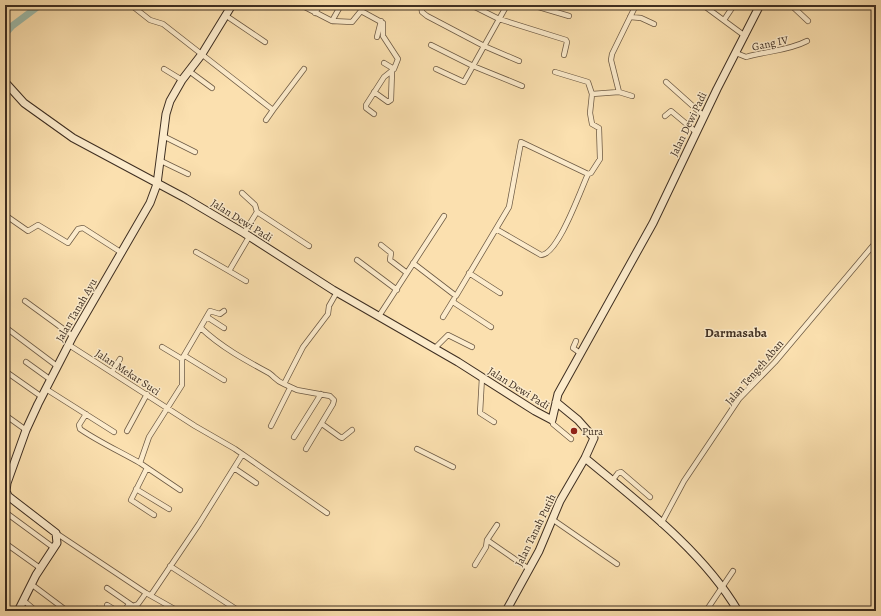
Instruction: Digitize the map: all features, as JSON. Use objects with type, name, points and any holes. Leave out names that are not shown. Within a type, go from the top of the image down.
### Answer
[{"type":"street","points":[[131,5],[150,20],[163,24],[273,110]]},
{"type":"street","points":[[301,5],[315,14],[332,21],[352,22],[361,11],[384,24],[385,40],[397,55],[398,59],[393,70],[391,100],[388,102],[374,92]]},
{"type":"street","points":[[315,14],[320,5]]},
{"type":"street","points":[[332,21],[341,5]]},
{"type":"street","points":[[421,5],[422,12],[427,16],[484,46],[519,62]]},
{"type":"street","points":[[471,5],[499,19],[566,40],[567,42],[564,55]]},
{"type":"street","points":[[436,69],[464,82],[507,5]]},
{"type":"street","points":[[532,5],[569,16]]},
{"type":"street","points":[[617,92],[612,57],[636,5]]},
{"type":"street","points":[[703,5],[711,7],[724,20],[746,36]]},
{"type":"street","points":[[724,20],[734,5]]},
{"type":"street","name":"Jalan Dewi Padi","points":[[5,82],[24,103],[72,138],[247,235],[335,291],[485,379],[540,415],[552,420],[558,394],[653,223],[696,132],[746,36],[760,5]]},
{"type":"street","points":[[791,5],[808,21]]},
{"type":"street","name":"Jalan Tanah Ayu","points":[[56,533],[6,494],[6,482],[26,430],[57,366],[147,209],[157,184],[167,108],[182,80],[202,54],[229,6]]},
{"type":"street","points":[[225,15],[265,42]]},
{"type":"street","points":[[630,17],[641,18],[654,24]]},
{"type":"street","points":[[377,37],[381,21]]},
{"type":"street","name":"Gang IV","points":[[735,56],[746,57],[754,54],[794,47],[807,41]]},
{"type":"street","points":[[431,45],[473,66],[522,86]]},
{"type":"street","points":[[384,63],[393,70]]},
{"type":"street","points":[[164,69],[182,80]]},
{"type":"street","points":[[266,120],[304,69]]},
{"type":"street","points":[[374,114],[365,107],[384,77],[393,70]]},
{"type":"street","points":[[189,72],[212,88]]},
{"type":"street","points":[[496,228],[541,255],[546,254],[556,243],[565,229],[588,174],[591,173],[595,163],[600,159],[599,128],[592,124],[590,116],[592,94],[588,82],[555,72]]},
{"type":"street","points":[[666,82],[704,116]]},
{"type":"street","points":[[592,94],[617,92],[632,96]]},
{"type":"street","points":[[665,116],[671,111],[696,132]]},
{"type":"street","points":[[163,136],[195,152]]},
{"type":"street","points":[[442,317],[453,302],[509,207],[512,198],[521,142],[588,174]]},
{"type":"street","points":[[161,161],[188,174]]},
{"type":"street","points":[[229,271],[257,212],[256,205],[242,193]]},
{"type":"street","points":[[257,212],[309,246]]},
{"type":"street","points":[[5,215],[28,231],[38,225],[68,243],[78,229],[82,228],[122,253]]},
{"type":"street","points":[[379,316],[444,216]]},
{"type":"street","name":"Jalan Tengeh Aban","points":[[661,524],[684,481],[739,399],[775,362],[876,242]]},
{"type":"street","points":[[381,245],[391,253],[389,259],[407,273]]},
{"type":"street","points":[[196,252],[246,281]]},
{"type":"street","points":[[357,260],[397,290]]},
{"type":"street","points":[[413,264],[456,296]]},
{"type":"street","points":[[469,273],[500,293]]},
{"type":"street","points":[[284,384],[303,347],[328,314],[329,306],[335,291]]},
{"type":"street","points":[[25,301],[73,336]]},
{"type":"street","points":[[453,302],[491,327]]},
{"type":"street","points":[[224,311],[218,314],[211,311],[207,317],[183,358],[183,381],[166,408],[222,440],[327,513]]},
{"type":"street","points":[[207,317],[224,328]]},
{"type":"street","points":[[5,326],[57,366]]},
{"type":"street","points":[[201,328],[217,342],[290,388],[330,396],[334,401],[322,424],[306,449]]},
{"type":"street","points":[[434,349],[448,334],[472,347]]},
{"type":"street","points":[[576,341],[573,348],[580,353]]},
{"type":"street","name":"Jalan Mekar Suci","points":[[69,345],[147,394],[166,408],[149,437],[140,463]]},
{"type":"street","points":[[162,347],[224,380]]},
{"type":"street","points":[[112,372],[120,359]]},
{"type":"street","points":[[26,362],[51,380]]},
{"type":"street","points":[[5,371],[42,397]]},
{"type":"street","points":[[485,379],[480,413],[494,422]]},
{"type":"street","points":[[271,426],[290,388]]},
{"type":"street","points":[[46,389],[114,432]]},
{"type":"street","points":[[126,431],[147,394]]},
{"type":"street","points":[[294,437],[321,394]]},
{"type":"street","name":"Jalan Tanah Putih","points":[[506,611],[529,569],[560,501],[585,458],[594,438],[578,420],[556,402]]},
{"type":"street","points":[[86,414],[79,425],[80,428],[105,446],[111,447],[140,463],[180,490]]},
{"type":"street","points":[[5,415],[26,430]]},
{"type":"street","points":[[552,420],[554,424],[571,439]]},
{"type":"street","points":[[322,424],[342,438],[352,430]]},
{"type":"street","points":[[417,449],[453,466]]},
{"type":"street","points":[[107,588],[129,604],[135,606],[148,594],[170,566],[199,524],[242,455]]},
{"type":"street","points":[[585,458],[693,552],[722,584],[738,611]]},
{"type":"street","points":[[147,468],[131,501],[154,515]]},
{"type":"street","points":[[234,468],[256,483]]},
{"type":"street","points":[[612,481],[618,473],[621,472],[650,497]]},
{"type":"street","points":[[136,489],[169,509]]},
{"type":"street","points":[[5,512],[54,548]]},
{"type":"street","points":[[552,519],[617,564]]},
{"type":"street","points":[[475,565],[497,525]]},
{"type":"street","points":[[18,611],[40,568],[58,540],[56,533]]},
{"type":"street","points":[[56,533],[148,594],[178,611]]},
{"type":"street","points":[[488,540],[529,569]]},
{"type":"street","points":[[5,543],[40,568]]},
{"type":"street","points":[[170,566],[239,611]]},
{"type":"street","points":[[706,611],[722,584],[733,571]]},
{"type":"street","points":[[31,584],[67,611]]},
{"type":"street","points":[[23,600],[36,611]]},
{"type":"street","points":[[107,605],[118,611],[121,609],[125,610],[129,604]]},
{"type":"waterway","points":[[5,34],[12,26],[40,5]]},
{"type":"place","name":"Pura","points":[[574,431]]},
{"type":"district","name":"Darmasaba","points":[[736,332]]}]
